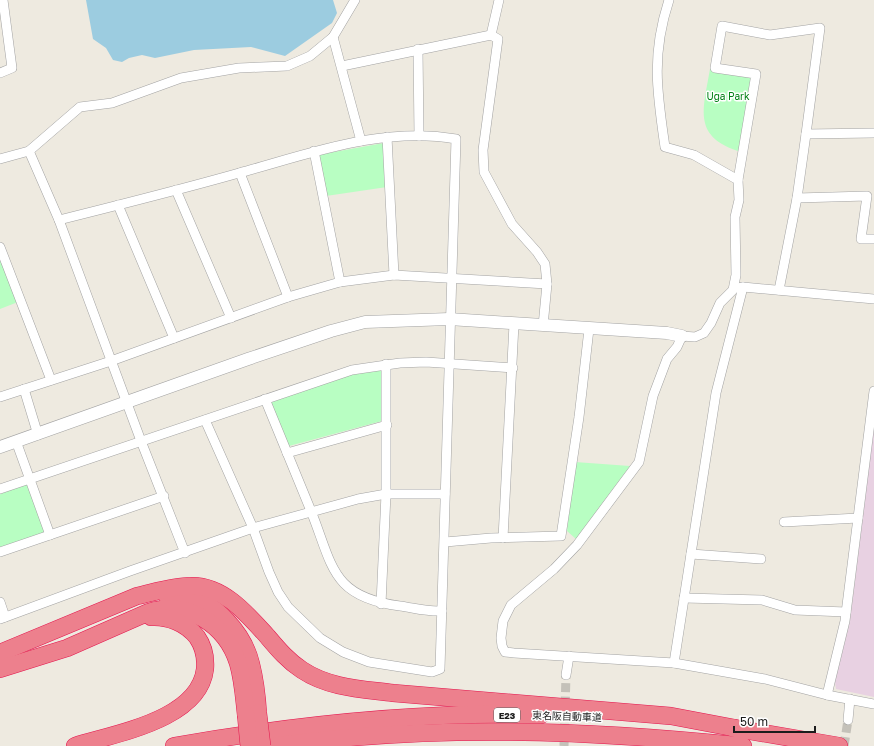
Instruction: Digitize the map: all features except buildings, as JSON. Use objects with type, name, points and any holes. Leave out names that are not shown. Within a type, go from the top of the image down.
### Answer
[{"type":"highway","points":[[0,653],[137,596],[161,590],[192,586],[220,594],[232,601],[289,660],[303,671],[321,681],[350,688],[671,716],[744,738]]},
{"type":"highway","points":[[137,596],[182,596],[205,604],[224,618],[239,636],[251,663],[252,714],[249,746]]},
{"type":"highway","points":[[0,675],[42,656],[134,620],[149,612],[160,608],[173,608],[195,614],[206,620],[226,639],[233,651],[262,746]]},
{"type":"highway","points":[[75,746],[149,723],[170,714],[188,701],[203,681],[206,663],[204,653],[201,644],[188,628],[168,618],[157,616],[134,620]]},
{"type":"highway","points":[[0,649],[38,638]]},
{"type":"highway","points":[[0,669],[42,656]]},
{"type":"highway","name":"東名阪自動車道","points":[[174,746],[286,728],[409,717],[478,715],[609,717],[744,738]]},
{"type":"highway","name":"東名阪自動車道","points":[[275,746],[339,738],[411,732],[485,730],[744,738],[839,746]]},
{"type":"street","points":[[0,73],[12,68],[3,0]]},
{"type":"street","points":[[0,159],[29,151],[80,107],[112,103],[181,78],[239,68],[287,66],[310,56],[333,37],[355,0]]},
{"type":"street","points":[[491,35],[499,0]]},
{"type":"street","points":[[669,0],[658,41],[657,88],[665,148],[694,156],[738,180]]},
{"type":"street","points":[[0,447],[38,435],[331,331],[365,322],[450,319],[667,333],[695,337],[704,333],[711,323],[720,303],[732,290],[736,275],[735,217],[739,200],[738,180],[756,74],[715,68],[722,26],[770,34],[820,28],[797,198],[779,290]]},
{"type":"street","points":[[342,66],[491,35],[498,39],[483,150],[484,172],[512,224],[537,252],[545,264],[547,284],[543,326]]},
{"type":"street","points":[[333,37],[361,141]]},
{"type":"street","points":[[418,49],[419,136]]},
{"type":"street","points":[[806,134],[874,133]]},
{"type":"street","points":[[59,220],[240,173],[314,151],[361,141],[387,137],[419,136],[456,139],[440,669],[432,672],[358,658],[320,638],[288,607],[278,592],[269,572],[253,528],[205,420]]},
{"type":"street","points":[[387,137],[394,275]]},
{"type":"street","points":[[29,151],[59,220],[141,441],[164,496],[184,553]]},
{"type":"street","points":[[314,151],[340,282]]},
{"type":"street","points":[[240,173],[288,297]]},
{"type":"street","points":[[176,190],[231,318]]},
{"type":"street","points":[[797,198],[868,196],[861,239],[874,239]]},
{"type":"street","points":[[118,205],[174,338]]},
{"type":"street","points":[[0,247],[51,380]]},
{"type":"street","points":[[0,397],[111,361],[288,297],[340,282],[394,275],[547,284]]},
{"type":"street","points":[[732,290],[743,287],[874,299]]},
{"type":"street","points":[[674,663],[716,393],[743,287]]},
{"type":"street","points":[[503,538],[513,368],[514,324]]},
{"type":"street","points":[[561,536],[580,417],[589,329]]},
{"type":"street","points":[[682,336],[677,347],[667,359],[653,396],[639,462],[577,545],[554,569],[511,605],[503,621],[501,638],[502,646],[505,652],[674,663],[764,679],[827,695],[874,704]]},
{"type":"street","points":[[0,489],[352,370],[386,364],[426,362],[513,368]]},
{"type":"street","points":[[381,604],[386,494],[386,364]]},
{"type":"street","points":[[24,389],[38,435]]},
{"type":"street","points":[[827,695],[846,612],[874,391]]},
{"type":"street","points":[[264,399],[311,512],[326,555],[337,578],[353,592],[365,599],[381,604],[442,611]]},
{"type":"street","points":[[287,452],[387,425]]},
{"type":"street","points":[[16,442],[50,535]]},
{"type":"street","points":[[0,602],[3,618],[130,571],[253,528],[386,494],[446,494]]},
{"type":"street","points":[[0,552],[164,496]]},
{"type":"street","points":[[784,522],[858,518]]},
{"type":"street","points":[[445,542],[561,536],[577,545]]},
{"type":"street","points":[[691,554],[761,559]]},
{"type":"street","points":[[684,598],[762,600],[794,610],[846,612]]},
{"type":"street","points":[[566,675],[569,656]]},
{"type":"street","points":[[848,720],[850,699]]},
{"type":"shaded area","points":[[874,427],[874,697],[836,689],[835,682],[850,621]]},
{"type":"green space","name":"Uga Park","points":[[710,69],[754,75],[741,152],[725,146],[714,138],[708,130],[704,120],[705,97]]},
{"type":"green space","points":[[384,143],[387,187],[326,196],[317,155]]},
{"type":"green space","points":[[0,255],[18,302],[0,309]]},
{"type":"green space","points":[[383,370],[382,421],[289,446],[270,402],[352,374]]},
{"type":"green space","points":[[575,462],[630,466],[576,539],[567,531]]},
{"type":"green space","points":[[29,483],[47,532],[0,549],[0,494]]},
{"type":"water","points":[[86,0],[333,0],[337,13],[332,23],[285,56],[251,47],[194,50],[155,58],[142,55],[129,58],[122,62],[113,60],[106,48],[93,39]]},
{"type":"tunnel","points":[[564,746],[566,675]]},
{"type":"tunnel","points":[[844,746],[848,720]]}]
